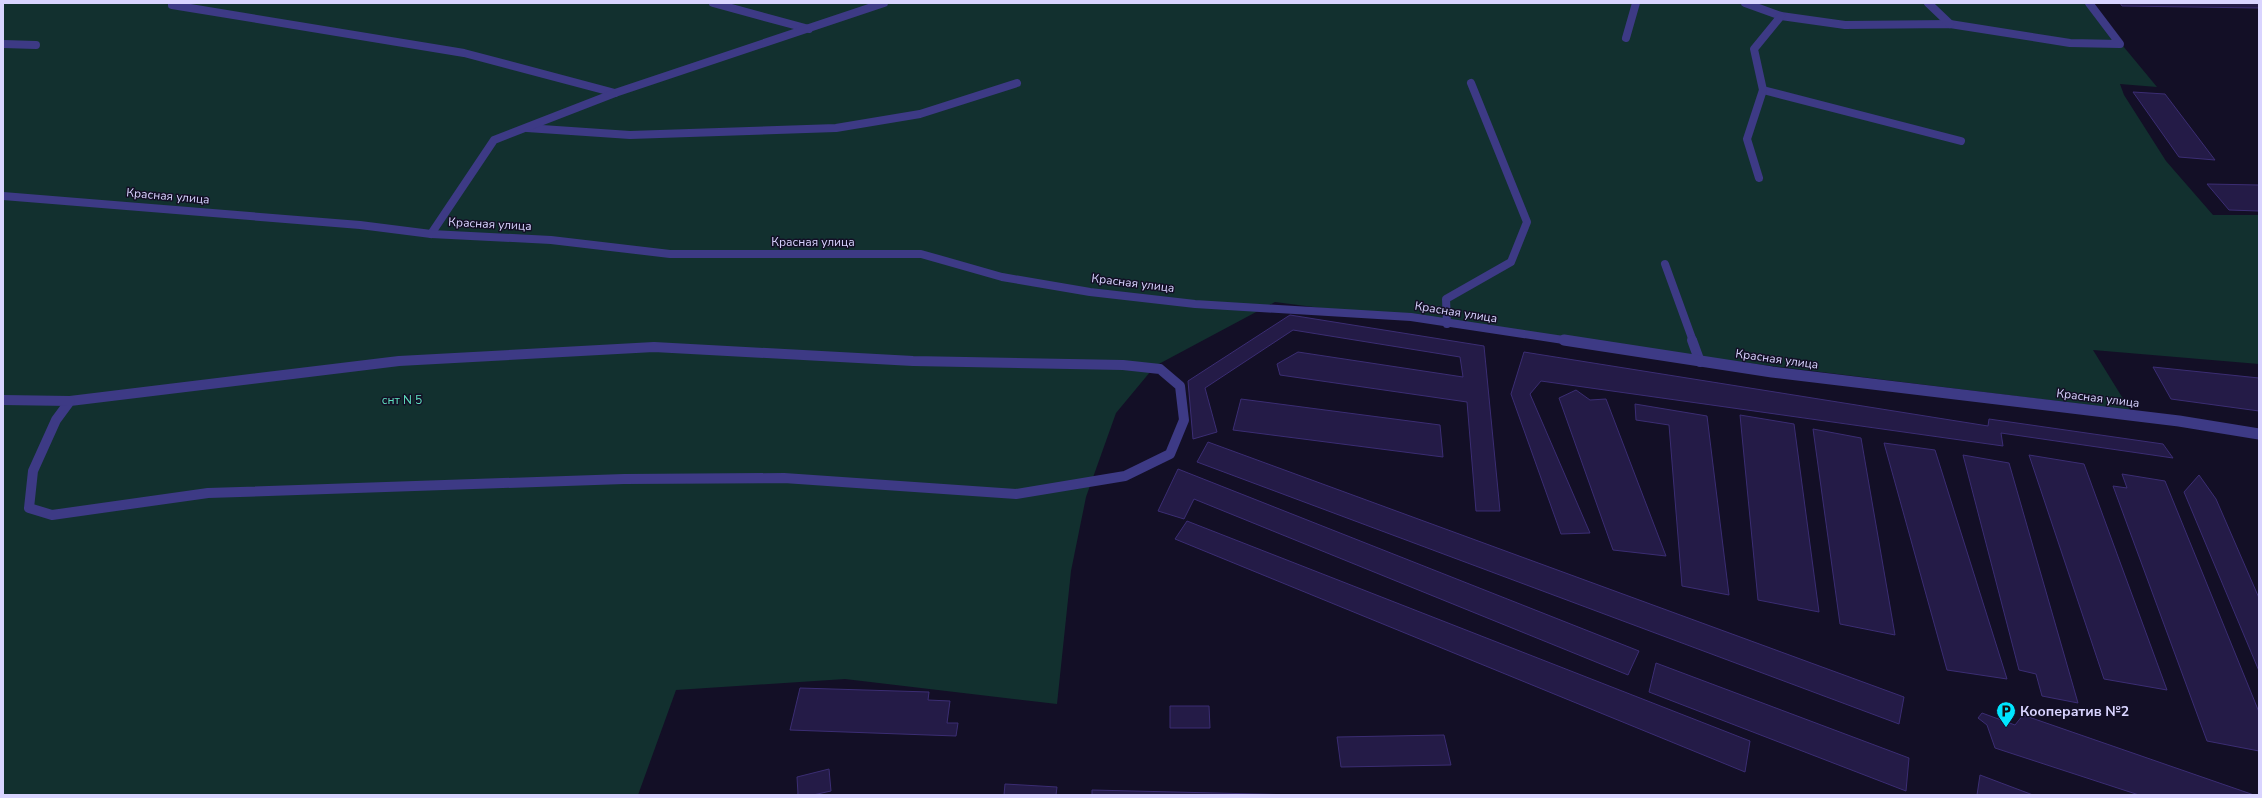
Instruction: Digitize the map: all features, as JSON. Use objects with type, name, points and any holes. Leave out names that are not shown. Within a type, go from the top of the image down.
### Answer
[{"type":"street","name":"Красная улица","points":[[3,196],[360,225],[431,234],[551,240],[670,254],[921,254],[1002,277],[1090,292],[1195,304],[1411,317],[1448,324],[1772,372],[2179,420],[2259,434]]},
{"type":"lane","points":[[713,3],[809,29]]},
{"type":"lane","points":[[431,234],[494,140],[615,94],[884,3]]},
{"type":"lane","points":[[1626,38],[1636,3]]},
{"type":"lane","points":[[1745,3],[1781,16],[1845,25],[1950,24],[2070,43],[2120,44],[2089,3]]},
{"type":"lane","points":[[1928,3],[1950,24]]},
{"type":"lane","points":[[172,5],[464,53],[615,94]]},
{"type":"lane","points":[[1759,178],[1747,139],[1763,90],[1754,49],[1781,16]]},
{"type":"lane","points":[[3,44],[36,45]]},
{"type":"lane","points":[[524,128],[630,135],[836,128],[920,114],[1017,83]]},
{"type":"lane","points":[[1448,324],[1446,299],[1511,262],[1527,222],[1471,84]]},
{"type":"lane","points":[[1763,90],[1961,141]]},
{"type":"lane","points":[[1665,264],[1700,362]]},
{"type":"lane","points":[[3,400],[70,401],[399,361],[654,347],[913,361],[1123,365],[1160,369],[1180,386],[1184,420],[1170,454],[1125,476],[1016,494],[784,478],[624,479],[208,493],[52,514],[29,508],[33,471],[56,420],[70,401]]},
{"type":"green space","name":"снт N 5","points":[[3,3],[2094,3],[2099,17],[2157,87],[2120,84],[2124,95],[2166,161],[2213,215],[2259,215],[2259,364],[2093,350],[2130,410],[1651,351],[1275,302],[1155,366],[1116,413],[1086,497],[1071,571],[1057,704],[845,679],[676,690],[638,795],[3,795]]},
{"type":"building","points":[[2120,3],[2259,3],[2259,8],[2122,6]]},
{"type":"building","points":[[2133,92],[2165,94],[2215,160],[2179,157]]},
{"type":"building","points":[[2207,184],[2259,185],[2259,211],[2229,210]]},
{"type":"building","points":[[1290,315],[1484,346],[1500,511],[1476,511],[1467,402],[1280,375],[1277,364],[1298,352],[1463,377],[1460,357],[1293,330],[1205,388],[1217,432],[1193,439],[1188,381]]},
{"type":"building","points":[[1524,352],[1988,426],[1989,419],[2163,444],[2173,458],[2001,433],[2003,446],[1541,381],[1530,394],[1590,533],[1561,534],[1511,394]]},
{"type":"building","points":[[2153,367],[2259,378],[2259,411],[2171,399]]},
{"type":"building","points":[[1576,390],[1590,400],[1606,399],[1666,556],[1613,550],[1559,398]]},
{"type":"building","points":[[1241,399],[1440,425],[1443,457],[1233,430]]},
{"type":"building","points":[[1635,404],[1707,416],[1729,595],[1682,586],[1669,425],[1636,420]]},
{"type":"building","points":[[1740,415],[1794,424],[1819,612],[1758,600]]},
{"type":"building","points":[[1813,429],[1861,438],[1895,635],[1840,624]]},
{"type":"building","points":[[1208,442],[1904,697],[1899,724],[1197,462]]},
{"type":"building","points":[[1884,443],[1935,450],[2007,679],[1947,670]]},
{"type":"building","points":[[1963,455],[2009,463],[2078,703],[2042,696],[2036,674],[2019,670]]},
{"type":"building","points":[[2029,455],[2084,464],[2167,690],[2104,679]]},
{"type":"building","points":[[1178,469],[1639,651],[1628,675],[1194,499],[1184,519],[1158,511]]},
{"type":"building","points":[[2122,474],[2165,481],[2259,712],[2259,751],[2207,741],[2113,486],[2127,488]]},
{"type":"building","points":[[2199,475],[2216,499],[2259,598],[2259,671],[2184,492]]},
{"type":"building","points":[[1187,521],[1750,741],[1745,772],[1175,539]]},
{"type":"building","points":[[1656,663],[1909,758],[1906,791],[1649,692]]},
{"type":"building","points":[[800,688],[929,692],[928,700],[950,701],[947,723],[958,723],[956,736],[790,730]]},
{"type":"building","points":[[1170,706],[1209,706],[1210,728],[1170,728]]},
{"type":"building","points":[[1982,713],[2015,725],[2023,715],[2254,795],[2139,795],[1995,748],[1987,725],[1978,718]]},
{"type":"building","points":[[1444,735],[1451,765],[1341,767],[1337,737]]},
{"type":"building","points":[[829,769],[831,791],[813,795],[795,795],[798,794],[797,777]]},
{"type":"building","points":[[1980,775],[2033,795],[1977,795]]},
{"type":"building","points":[[1005,784],[1057,787],[1056,795],[1004,795]]},
{"type":"building","points":[[1092,790],[1297,795],[1092,795]]},
{"type":"place","name":"Кооператив №2","points":[[2006,728]]}]
